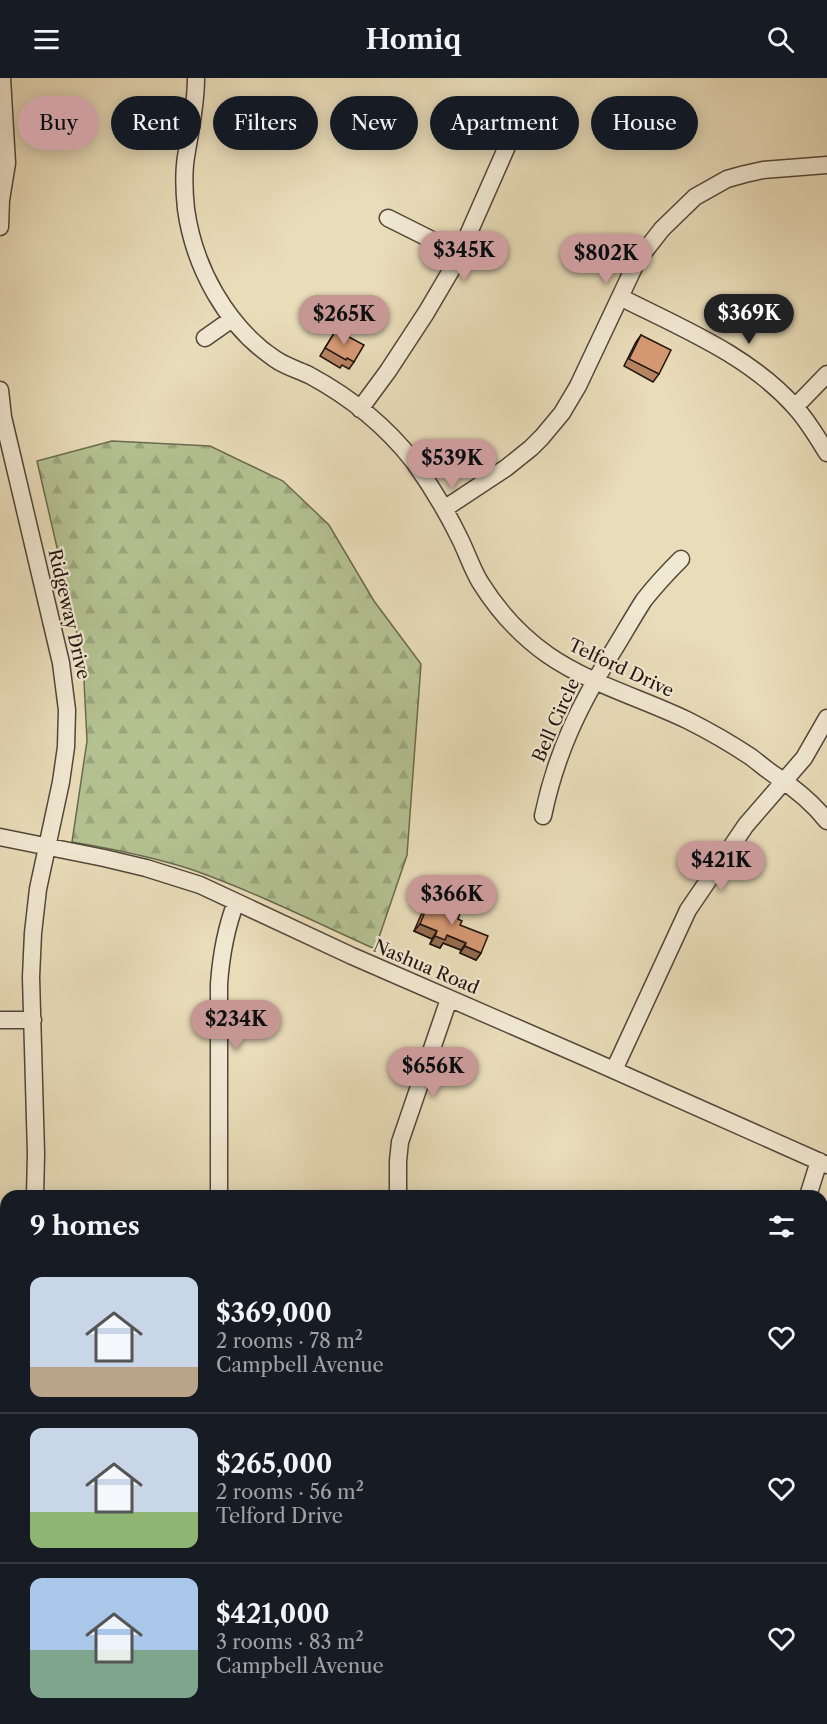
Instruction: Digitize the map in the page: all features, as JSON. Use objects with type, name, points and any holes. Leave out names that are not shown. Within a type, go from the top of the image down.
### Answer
[{"type":"street","points":[[0,227],[1,200],[7,163],[2,78]]},
{"type":"street","name":"Telford Drive","points":[[196,78],[195,105],[185,163],[186,208],[196,253],[216,295],[232,319],[277,361],[338,392],[360,409],[382,428],[413,461],[444,509],[477,576],[495,604],[529,640],[570,669],[685,719],[720,737],[810,801],[827,821]]},
{"type":"street","points":[[360,409],[426,313],[460,254],[506,150]]},
{"type":"street","points":[[444,509],[519,459],[562,413],[574,393],[627,279],[648,244],[695,197],[727,179],[745,174],[763,170],[827,165]]},
{"type":"street","points":[[388,218],[460,254]]},
{"type":"street","points":[[620,297],[714,344],[743,362],[795,407],[827,453]]},
{"type":"street","points":[[205,338],[232,319]]},
{"type":"street","points":[[795,407],[827,374]]},
{"type":"street","name":"Ridgeway Drive","points":[[0,390],[3,417],[62,663],[68,710],[61,782],[38,889],[33,933],[35,1190]]},
{"type":"street","name":"Bell Circle","points":[[543,816],[554,772],[567,735],[595,681],[645,599],[681,559]]},
{"type":"street","points":[[614,1070],[688,910],[746,825],[804,758],[827,718]]},
{"type":"street","name":"Nashua Road","points":[[0,837],[146,868],[200,885],[352,956],[823,1163]]},
{"type":"street","points":[[219,1190],[219,984],[226,933],[236,902]]},
{"type":"street","points":[[398,1190],[400,1142],[449,999]]},
{"type":"street","points":[[0,1020],[33,1020]]},
{"type":"street","points":[[811,1190],[823,1163]]},
{"type":"green space","points":[[112,441],[210,446],[283,481],[329,525],[374,601],[421,664],[407,855],[375,949],[193,870],[133,854],[72,842],[87,741],[83,660],[37,461]]},
{"type":"building","points":[[336,330],[364,345],[354,362],[325,348]]},
{"type":"building","points":[[641,335],[671,350],[659,374],[629,359]]},
{"type":"building","points":[[435,899],[461,910],[458,919],[462,921],[460,925],[488,936],[481,953],[465,946],[466,943],[447,935],[445,940],[435,936],[437,931],[420,924],[427,907],[431,909]]}]
